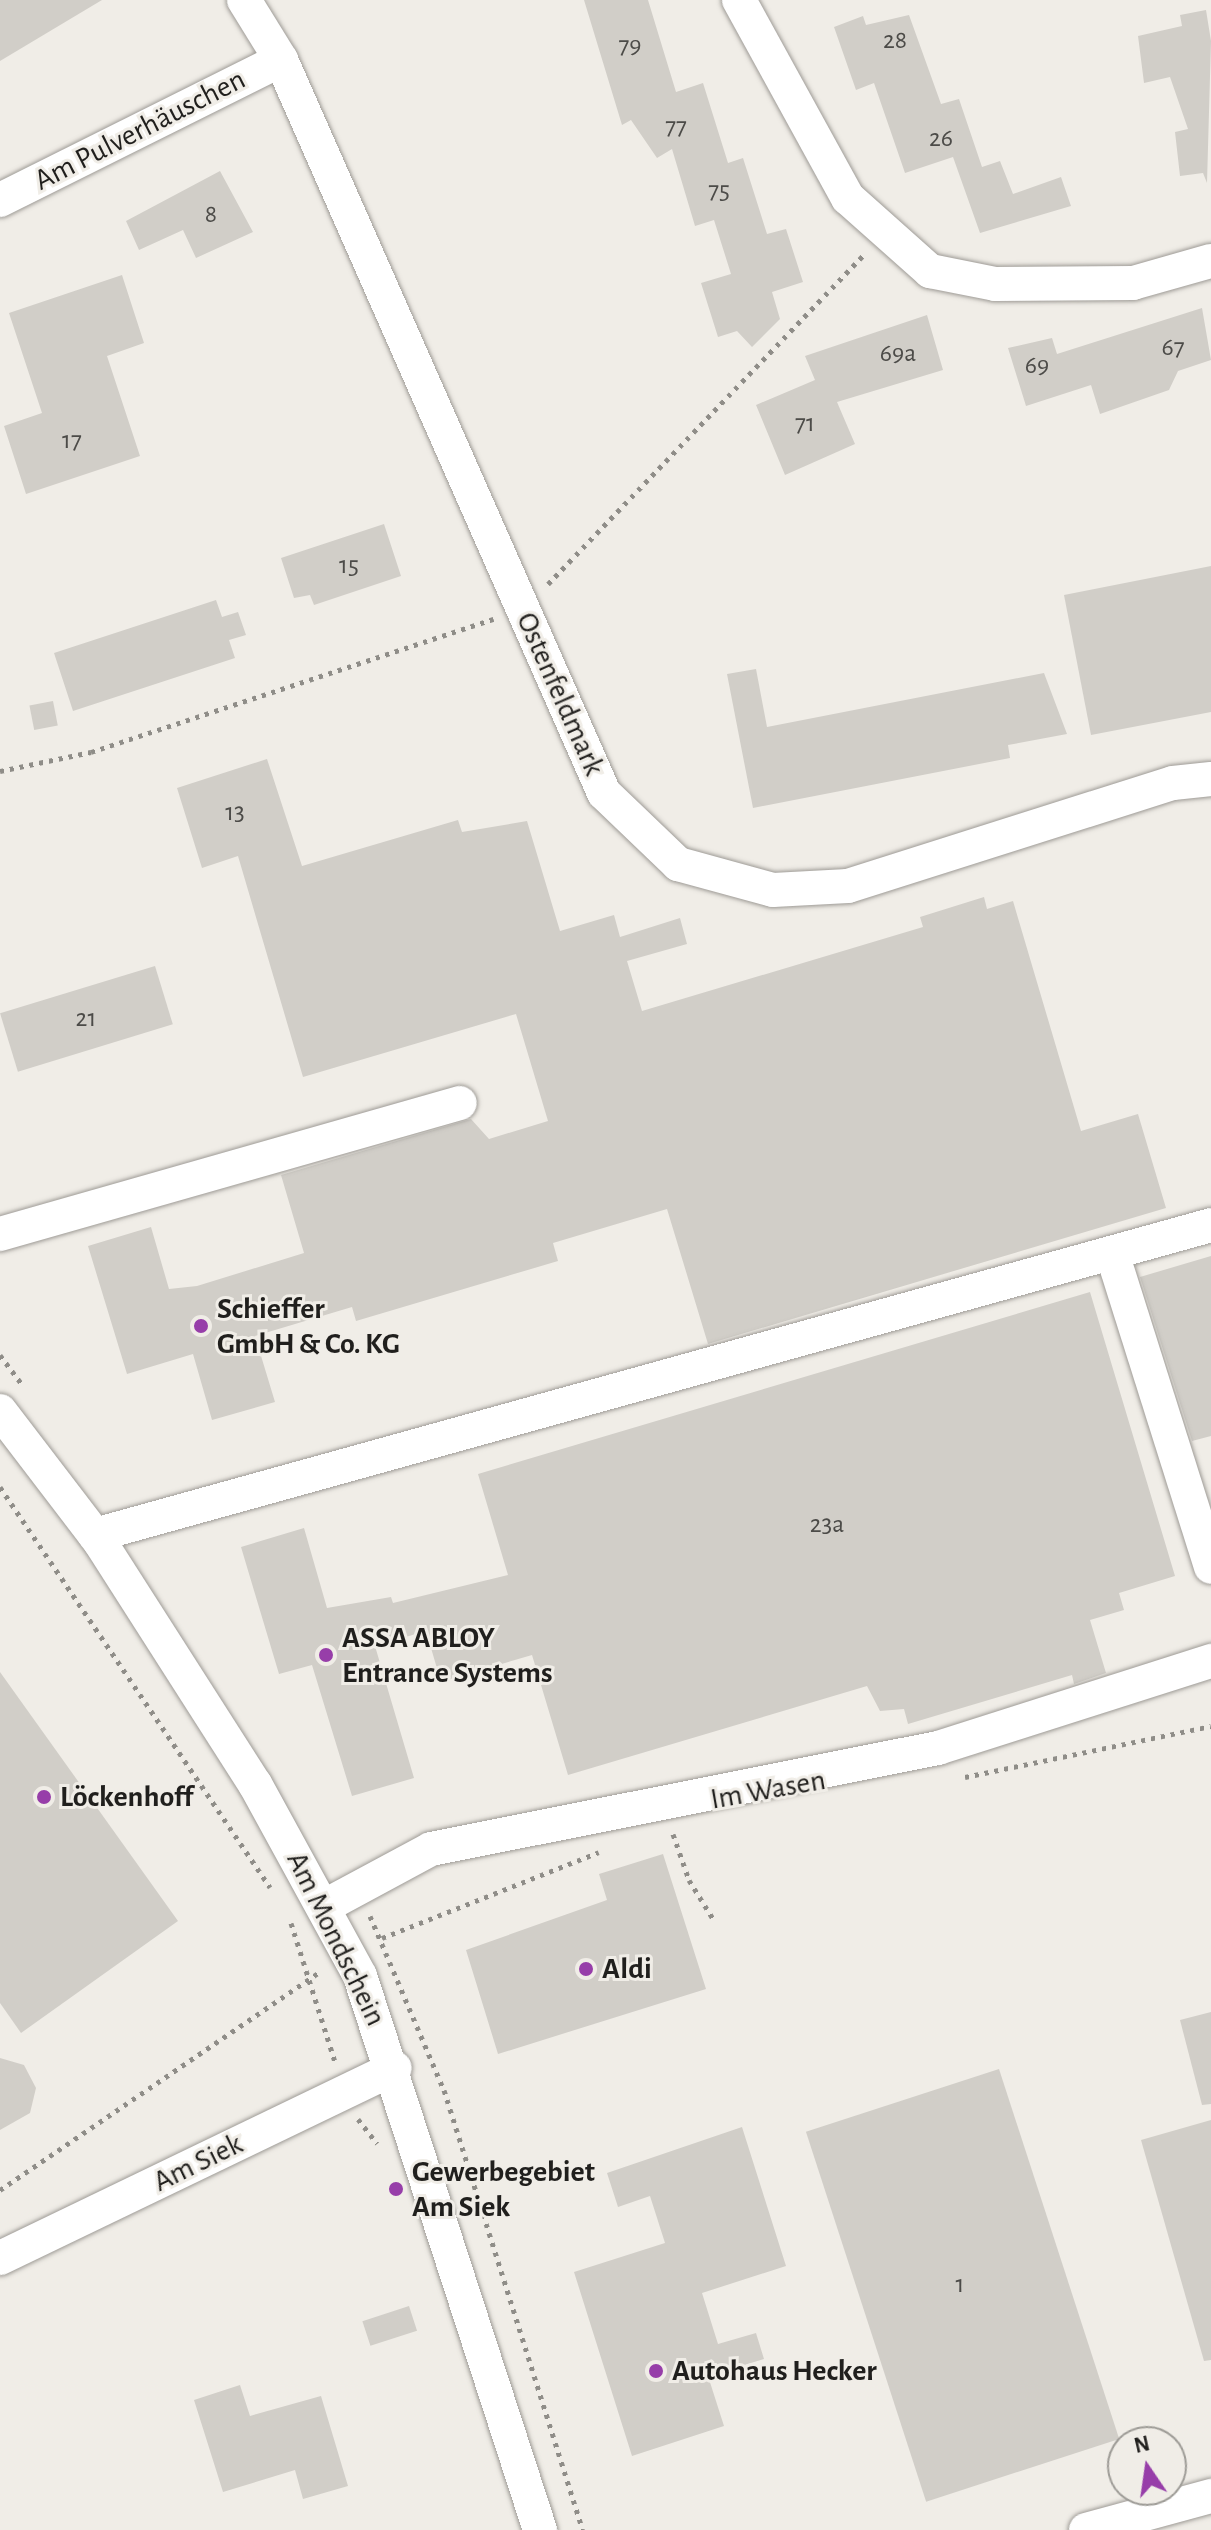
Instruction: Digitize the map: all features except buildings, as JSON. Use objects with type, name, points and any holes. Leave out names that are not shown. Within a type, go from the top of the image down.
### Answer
[{"type":"street","name":"Ostenfeldmark","points":[[244,0],[281,60],[604,793],[678,864],[773,890],[848,886],[1173,783],[1211,779]]},
{"type":"street","points":[[739,0],[848,198],[930,271],[995,284],[1133,283],[1211,261]]},
{"type":"street","name":"Am Pulverhäuschen","points":[[0,200],[281,60]]},
{"type":"street","points":[[0,1234],[460,1103]]},
{"type":"street","points":[[95,1535],[1211,1225]]},
{"type":"street","points":[[1112,1253],[1211,1567]]},
{"type":"street","name":"Am Mondschein","points":[[0,1411],[95,1535],[325,1906],[348,1952],[395,2068],[540,2530]]},
{"type":"street","points":[[325,1906],[431,1849],[938,1748],[1211,1661]]},
{"type":"street","name":"Am Siek","points":[[0,2258],[395,2068]]},
{"type":"street","points":[[1086,2530],[1211,2496]]},
{"type":"path","points":[[0,1487],[275,1893]]},
{"type":"path","points":[[953,1779],[1211,1726]]},
{"type":"path","name":"Im Wasen","points":[[658,1834],[685,1827]]},
{"type":"path","points":[[672,1830],[689,1880],[715,1922]]},
{"type":"path","points":[[0,2190],[348,1952],[604,1850]]},
{"type":"path","points":[[286,1909],[345,2092],[381,2150]]},
{"type":"place","name":"Schieffer GmbH & Co. KG","points":[[201,1326]]},
{"type":"place","name":"ASSA ABLOY Entrance Systems","points":[[326,1655]]},
{"type":"place","name":"Löckenhoff","points":[[44,1797]]},
{"type":"place","name":"Aldi","points":[[586,1969]]},
{"type":"place","name":"Gewerbegebiet Am Siek","points":[[396,2189]]},
{"type":"place","name":"Autohaus Hecker","points":[[656,2371]]}]
